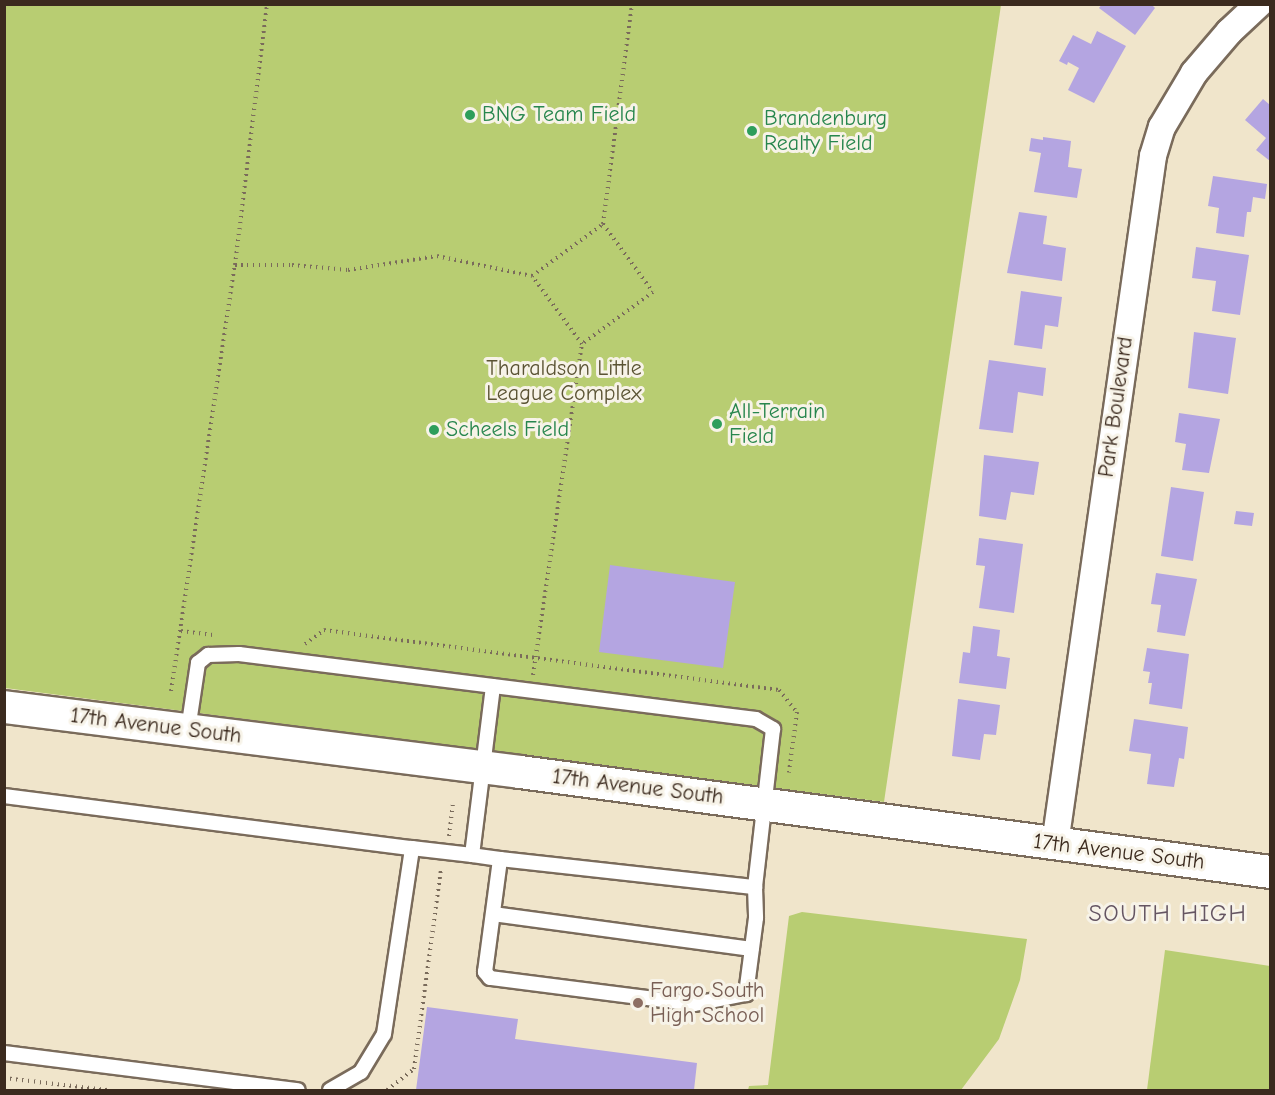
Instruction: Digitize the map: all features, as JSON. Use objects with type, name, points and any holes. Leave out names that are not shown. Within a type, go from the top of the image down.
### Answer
[{"type":"street","name":"Park Boulevard","points":[[1055,844],[1153,156],[1162,127],[1194,73],[1229,32],[1259,4]]},
{"type":"street","name":"17th Avenue South","points":[[4,707],[483,767],[1270,872]]},
{"type":"lane","points":[[188,730],[198,663],[208,655],[239,654],[756,719],[773,729],[755,887],[756,918],[746,994],[694,1004],[490,978],[485,972],[500,859]]},
{"type":"lane","points":[[472,855],[493,686]]},
{"type":"lane","points":[[4,796],[500,859],[755,887]]},
{"type":"lane","points":[[330,1090],[361,1072],[384,1034],[412,848]]},
{"type":"lane","points":[[493,914],[752,949]]},
{"type":"lane","points":[[4,1053],[298,1090]]},
{"type":"path","points":[[171,691],[235,265],[267,4]]},
{"type":"path","points":[[582,344],[653,292],[603,224],[632,4]]},
{"type":"path","points":[[532,276],[603,224]]},
{"type":"path","points":[[235,265],[292,265],[348,270],[437,255],[532,276],[582,344],[531,691]]},
{"type":"path","points":[[302,646],[324,630],[780,690],[797,712],[789,772]]},
{"type":"path","points":[[181,631],[225,636]]},
{"type":"path","points":[[387,1090],[414,1069],[438,881],[446,852],[453,803]]},
{"type":"path","points":[[4,1078],[107,1090]]},
{"type":"green space","name":"Tharaldson Little League Complex","points":[[4,5],[1001,5],[884,802],[5,688]]},
{"type":"green space","points":[[802,912],[1027,939],[1020,980],[999,1039],[961,1090],[748,1090],[749,1086],[768,1085],[789,916]]},
{"type":"green space","points":[[1165,950],[1270,966],[1270,1090],[1147,1090]]},
{"type":"building","points":[[1102,4],[1151,4],[1155,8],[1135,35],[1099,8]]},
{"type":"building","points":[[1097,31],[1126,46],[1094,103],[1068,90],[1079,68],[1068,62],[1067,65],[1059,61],[1073,35],[1091,44]]},
{"type":"building","points":[[1263,99],[1270,105],[1270,161],[1256,150],[1266,138],[1245,120]]},
{"type":"building","points":[[1043,137],[1071,141],[1068,167],[1082,169],[1077,198],[1034,192],[1041,153],[1029,151],[1031,138],[1043,140]]},
{"type":"building","points":[[1213,176],[1267,184],[1265,199],[1253,197],[1251,212],[1247,212],[1244,237],[1216,233],[1219,208],[1208,206]]},
{"type":"building","points":[[1019,212],[1047,216],[1043,244],[1066,248],[1062,281],[1007,273]]},
{"type":"building","points":[[1196,247],[1249,255],[1240,315],[1212,311],[1216,281],[1192,278]]},
{"type":"building","points":[[1021,291],[1062,297],[1058,327],[1045,325],[1042,349],[1014,345]]},
{"type":"building","points":[[1194,332],[1236,338],[1228,394],[1188,388]]},
{"type":"building","points":[[989,360],[1046,368],[1043,396],[1018,392],[1013,433],[979,429]]},
{"type":"building","points":[[1179,413],[1220,419],[1209,473],[1182,470],[1186,444],[1175,442]]},
{"type":"building","points":[[984,455],[1039,462],[1034,495],[1011,492],[1006,520],[979,516]]},
{"type":"building","points":[[1171,487],[1204,492],[1193,561],[1161,556]]},
{"type":"building","points":[[1236,511],[1254,513],[1252,526],[1234,524]]},
{"type":"building","points":[[979,538],[1023,544],[1014,613],[979,608],[985,566],[976,565]]},
{"type":"building","points":[[610,565],[735,582],[723,668],[599,652]]},
{"type":"building","points":[[1156,573],[1197,579],[1185,636],[1157,632],[1161,605],[1151,604]]},
{"type":"building","points":[[973,626],[1000,630],[997,656],[1010,658],[1006,689],[959,683],[963,652],[970,653]]},
{"type":"building","points":[[1147,648],[1189,654],[1182,709],[1149,704],[1152,683],[1148,683],[1150,672],[1143,671]]},
{"type":"building","points":[[958,699],[1000,705],[996,735],[984,734],[980,760],[952,756]]},
{"type":"building","points":[[1134,719],[1188,727],[1184,759],[1179,758],[1174,787],[1147,784],[1151,754],[1129,751]]},
{"type":"building","points":[[427,1007],[518,1019],[515,1039],[697,1063],[694,1090],[416,1090]]},
{"type":"place","name":"BNG Team Field","points":[[470,115]]},
{"type":"place","name":"Brandenburg Realty Field","points":[[752,131]]},
{"type":"place","name":"All-Terrain Field","points":[[717,424]]},
{"type":"place","name":"Scheels Field","points":[[434,430]]},
{"type":"place","name":"Fargo South High School","points":[[638,1003]]},
{"type":"district","name":"SOUTH HIGH","points":[[1168,914]]}]
